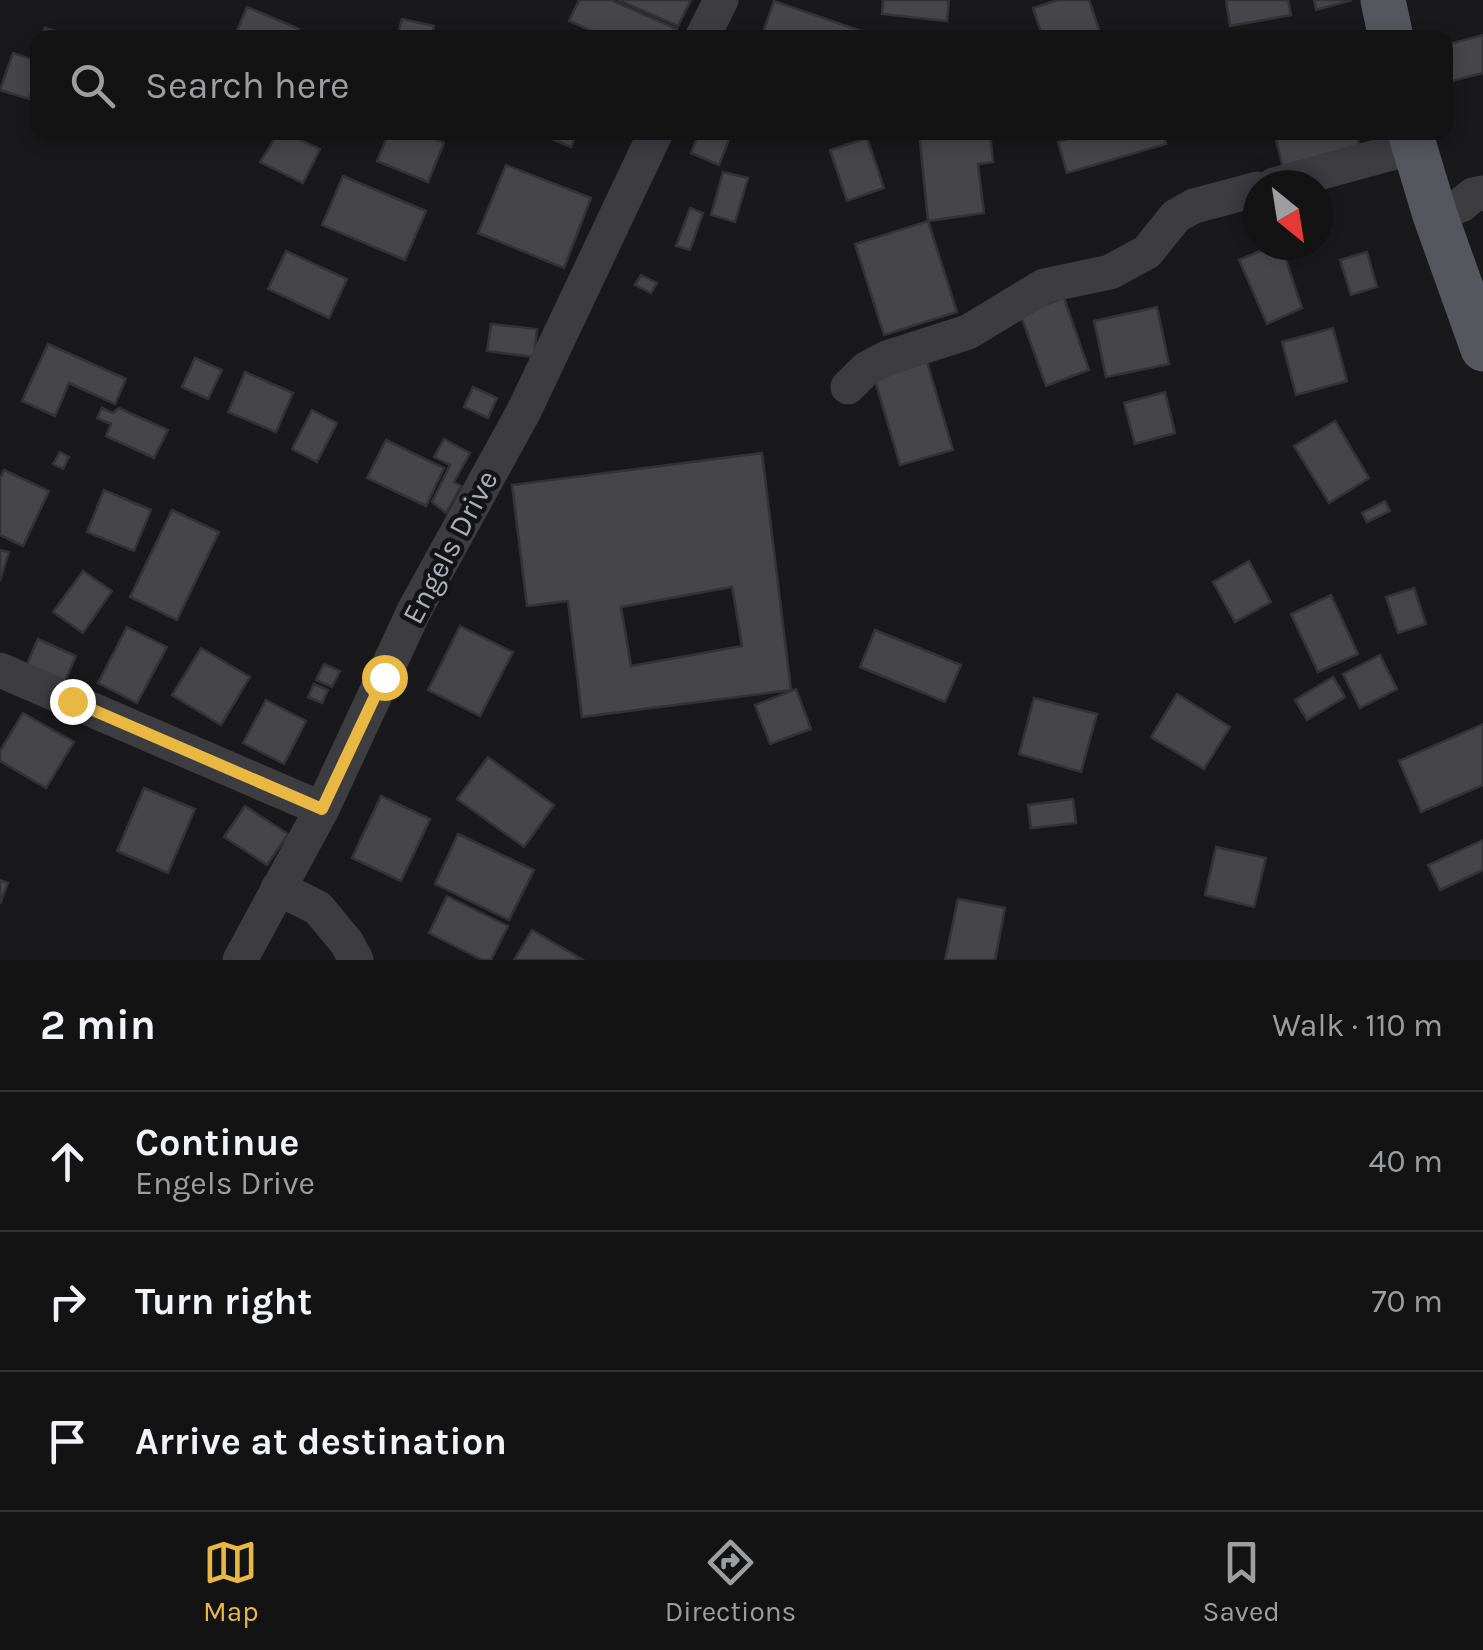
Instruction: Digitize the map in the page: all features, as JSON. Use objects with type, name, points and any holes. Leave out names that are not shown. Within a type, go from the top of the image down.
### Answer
[{"type":"main road","points":[[1383,0],[1389,30]]},
{"type":"main road","points":[[1412,140],[1483,348]]},
{"type":"street","points":[[706,30],[720,0]]},
{"type":"street","name":"Engels Drive","points":[[240,960],[322,809],[414,611],[524,411],[652,140]]},
{"type":"street","points":[[1320,170],[1412,140]]},
{"type":"street","points":[[848,387],[866,369],[887,358],[968,332],[1044,286],[1110,272],[1147,252],[1176,216],[1194,206],[1243,193]]},
{"type":"street","points":[[1435,215],[1483,193]]},
{"type":"street","points":[[0,670],[322,809]]},
{"type":"street","points":[[278,888],[318,908],[356,960]]},
{"type":"building","points":[[579,0],[611,0],[677,29],[589,30],[569,21]]},
{"type":"building","points":[[618,0],[691,0],[678,26]]},
{"type":"building","points":[[883,0],[949,0],[947,21],[882,14]]},
{"type":"building","points":[[1058,0],[1089,0],[1099,30],[1040,30],[1033,8]]},
{"type":"building","points":[[1226,0],[1288,0],[1291,15],[1230,26]]},
{"type":"building","points":[[1314,0],[1352,0],[1316,10]]},
{"type":"building","points":[[774,1],[858,30],[764,30]]},
{"type":"building","points":[[247,7],[299,29],[299,30],[237,30]]},
{"type":"building","points":[[402,19],[434,26],[433,30],[399,30]]},
{"type":"building","points":[[1483,35],[1483,73],[1453,81],[1453,43]]},
{"type":"building","points":[[13,53],[30,59],[29,99],[0,90]]},
{"type":"building","points":[[274,140],[301,140],[320,149],[303,183],[260,162]]},
{"type":"building","points":[[386,140],[444,143],[428,182],[377,161]]},
{"type":"building","points":[[555,140],[574,140],[571,147]]},
{"type":"building","points":[[696,140],[729,140],[719,165],[691,153]]},
{"type":"building","points":[[868,140],[884,188],[847,201],[830,150]]},
{"type":"building","points":[[920,140],[991,140],[993,162],[978,164],[984,213],[928,221]]},
{"type":"building","points":[[1165,140],[1166,144],[1067,173],[1058,142]]},
{"type":"building","points":[[1276,140],[1358,140],[1361,153],[1284,170]]},
{"type":"building","points":[[506,165],[591,198],[564,268],[478,233]]},
{"type":"building","points":[[723,172],[748,178],[735,222],[711,215]]},
{"type":"building","points":[[343,176],[426,211],[405,260],[322,225]]},
{"type":"building","points":[[690,208],[703,213],[690,250],[676,246]]},
{"type":"building","points":[[928,221],[957,312],[884,335],[855,244]]},
{"type":"building","points":[[286,251],[347,279],[329,318],[268,289]]},
{"type":"building","points":[[1367,252],[1377,287],[1351,295],[1340,260]]},
{"type":"building","points":[[1239,260],[1286,260],[1302,308],[1267,324]]},
{"type":"building","points":[[641,275],[657,283],[651,293],[635,285]]},
{"type":"building","points":[[1064,298],[1089,370],[1046,386],[1020,313]]},
{"type":"building","points":[[1157,307],[1169,364],[1106,377],[1094,321]]},
{"type":"building","points":[[491,324],[537,329],[534,357],[487,351]]},
{"type":"building","points":[[1333,328],[1347,381],[1296,395],[1282,342]]},
{"type":"building","points":[[48,344],[126,379],[115,404],[69,383],[55,416],[22,401]]},
{"type":"building","points":[[195,358],[222,370],[208,399],[182,387]]},
{"type":"building","points":[[927,362],[953,450],[900,465],[874,377]]},
{"type":"building","points":[[245,372],[293,393],[276,432],[228,412]]},
{"type":"building","points":[[473,387],[497,398],[488,418],[464,407]]},
{"type":"building","points":[[1165,392],[1175,433],[1135,444],[1124,403]]},
{"type":"building","points":[[102,408],[113,413],[119,408],[168,430],[154,458],[106,436],[111,424],[97,418]]},
{"type":"building","points":[[312,410],[337,423],[317,462],[292,449]]},
{"type":"building","points":[[1335,421],[1369,478],[1329,503],[1294,446]]},
{"type":"building","points":[[444,439],[470,453],[454,482],[461,486],[446,513],[432,502],[450,465],[434,457]]},
{"type":"building","points":[[386,440],[444,468],[426,506],[367,478]]},
{"type":"building","points":[[60,452],[69,457],[63,469],[53,464]]},
{"type":"building","points":[[762,453],[791,690],[582,717],[568,601],[527,606],[512,485]],"holes":[[[732,587],[742,646],[631,666],[621,607]]]},
{"type":"building","points":[[4,470],[49,491],[23,546],[0,535],[0,478]]},
{"type":"building","points":[[104,490],[151,510],[134,551],[87,532]]},
{"type":"building","points":[[1385,501],[1390,511],[1367,522],[1362,513]]},
{"type":"building","points":[[172,510],[219,532],[177,620],[130,597]]},
{"type":"building","points":[[0,550],[9,552],[0,581]]},
{"type":"building","points":[[1249,561],[1271,602],[1235,622],[1213,582]]},
{"type":"building","points":[[83,571],[112,591],[83,633],[53,612]]},
{"type":"building","points":[[1414,588],[1426,624],[1398,633],[1386,597]]},
{"type":"building","points":[[1331,595],[1358,654],[1318,672],[1291,614]]},
{"type":"building","points":[[460,626],[513,652],[480,716],[428,690]]},
{"type":"building","points":[[127,627],[167,647],[137,703],[98,683]]},
{"type":"building","points":[[875,630],[961,665],[945,702],[860,667]]},
{"type":"building","points":[[38,639],[76,656],[64,683],[26,666]]},
{"type":"building","points":[[201,648],[250,677],[221,725],[172,695]]},
{"type":"building","points":[[1380,655],[1397,689],[1360,708],[1343,674]]},
{"type":"building","points":[[324,664],[340,671],[332,687],[316,680]]},
{"type":"building","points":[[1333,677],[1345,697],[1307,720],[1295,700]]},
{"type":"building","points":[[314,684],[328,690],[322,703],[308,697]]},
{"type":"building","points":[[796,689],[811,729],[770,744],[755,705]]},
{"type":"building","points":[[1177,694],[1230,727],[1204,769],[1151,737]]},
{"type":"building","points":[[1034,698],[1097,714],[1081,772],[1019,754]]},
{"type":"building","points":[[266,700],[306,721],[284,764],[243,743]]},
{"type":"building","points":[[23,713],[74,742],[46,788],[0,761],[0,751]]},
{"type":"building","points":[[1483,724],[1483,785],[1421,812],[1399,761]]},
{"type":"building","points":[[488,757],[554,805],[524,847],[457,799]]},
{"type":"building","points":[[144,788],[195,809],[168,873],[117,851]]},
{"type":"building","points":[[381,796],[430,819],[401,881],[352,858]]},
{"type":"building","points":[[1073,799],[1076,823],[1031,828],[1028,805]]},
{"type":"building","points":[[245,806],[288,834],[267,865],[224,837]]},
{"type":"building","points":[[458,834],[534,870],[509,920],[435,884]]},
{"type":"building","points":[[1483,840],[1483,870],[1440,890],[1428,865]]},
{"type":"building","points":[[1216,847],[1266,858],[1254,907],[1205,895]]},
{"type":"building","points":[[0,880],[8,883],[0,904]]},
{"type":"building","points":[[447,896],[508,926],[491,960],[482,960],[429,933]]},
{"type":"building","points":[[958,899],[1005,908],[995,960],[945,960]]},
{"type":"building","points":[[532,930],[583,960],[514,960]]},
{"type":"route","points":[[72,701],[322,809],[384,677]]}]
